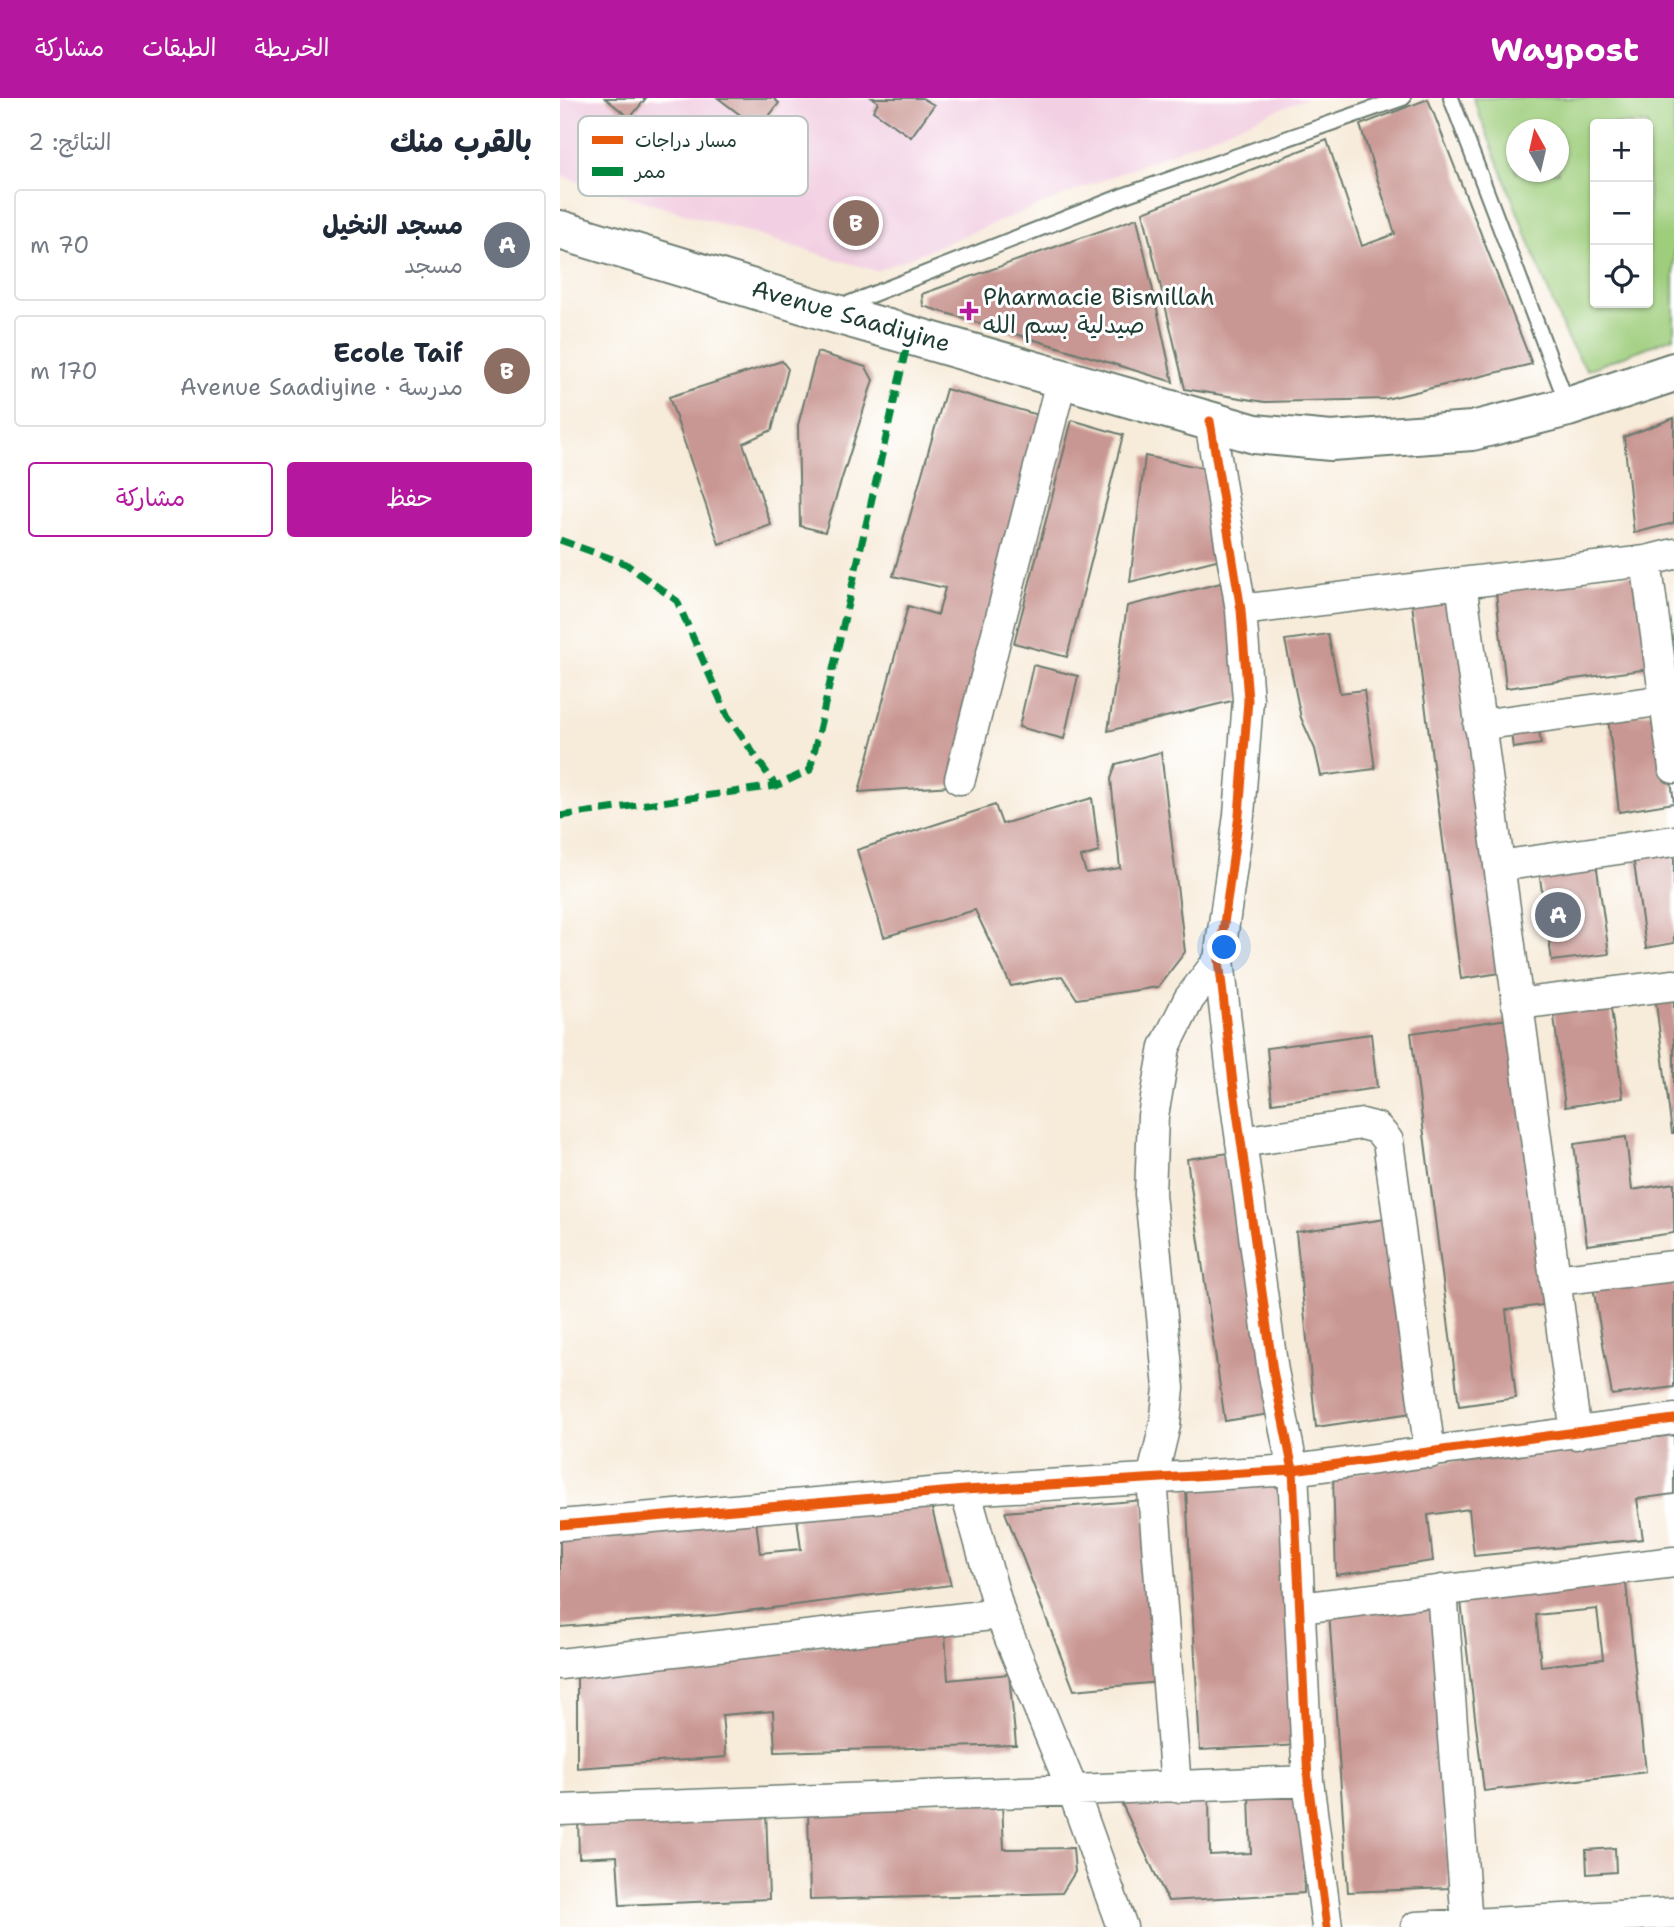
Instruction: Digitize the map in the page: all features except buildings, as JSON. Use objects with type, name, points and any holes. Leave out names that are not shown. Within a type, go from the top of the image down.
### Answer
[{"type":"main road","name":"Avenue Saadiyine","points":[[560,230],[829,312],[1255,434],[1331,441],[1472,431],[1568,407],[1674,372]]},
{"type":"street","points":[[960,779],[1062,377]]},
{"type":"street","points":[[1210,421],[1241,610],[1247,670],[1247,744],[1219,960],[1273,1371],[1293,1470],[1308,1781],[1327,1927]]},
{"type":"street","points":[[1241,610],[1660,557],[1674,768]]},
{"type":"street","points":[[1461,583],[1576,1434]]},
{"type":"street","points":[[1479,725],[1669,701]]},
{"type":"street","points":[[1499,866],[1674,841]]},
{"type":"street","points":[[1176,1787],[1152,1479],[1165,1425],[1170,1388],[1150,1194],[1153,1116],[1166,1047],[1189,999],[1219,960]]},
{"type":"street","points":[[1517,1004],[1674,985]]},
{"type":"street","points":[[1241,1142],[1362,1124],[1377,1128],[1388,1142],[1430,1453]]},
{"type":"street","points":[[1555,1280],[1674,1266]]},
{"type":"street","points":[[560,1525],[965,1490],[1293,1470],[1674,1419]]},
{"type":"street","points":[[965,1490],[1000,1614],[1073,1791],[1122,1927]]},
{"type":"street","points":[[1300,1608],[1674,1562]]},
{"type":"street","points":[[1442,1590],[1467,1924]]},
{"type":"street","points":[[560,1664],[1000,1614]]},
{"type":"street","points":[[560,1810],[1308,1781]]},
{"type":"street","points":[[1416,1927],[1673,1915]]},
{"type":"lane","points":[[829,312],[1125,195],[1403,98]]},
{"type":"lane","points":[[1451,98],[1568,407]]},
{"type":"shaded area","points":[[560,98],[1307,98],[876,271],[627,196],[808,196],[808,116],[578,116],[578,181],[560,176]]},
{"type":"green space","points":[[1473,98],[1674,98],[1674,337],[1587,370],[1567,339]]},
{"type":"marked path","points":[[560,816],[776,786],[810,770],[910,332]]},
{"type":"marked path","points":[[560,540],[626,564],[677,601],[727,715],[776,786]]},
{"type":"cycle path","points":[[1210,421],[1241,610],[1248,700],[1239,815],[1219,960],[1233,1083],[1273,1371],[1293,1470],[1308,1781],[1327,1927]]},
{"type":"cycle path","points":[[560,1525],[965,1490],[1293,1470],[1674,1419]]},
{"type":"place","name":"Ecole Taif","points":[[856,223]]},
{"type":"place","name":"Pharmacie Bismillah صيدلية بسم الله","points":[[969,311]]},
{"type":"place","name":"مسجد النخيل","points":[[1558,915]]}]
